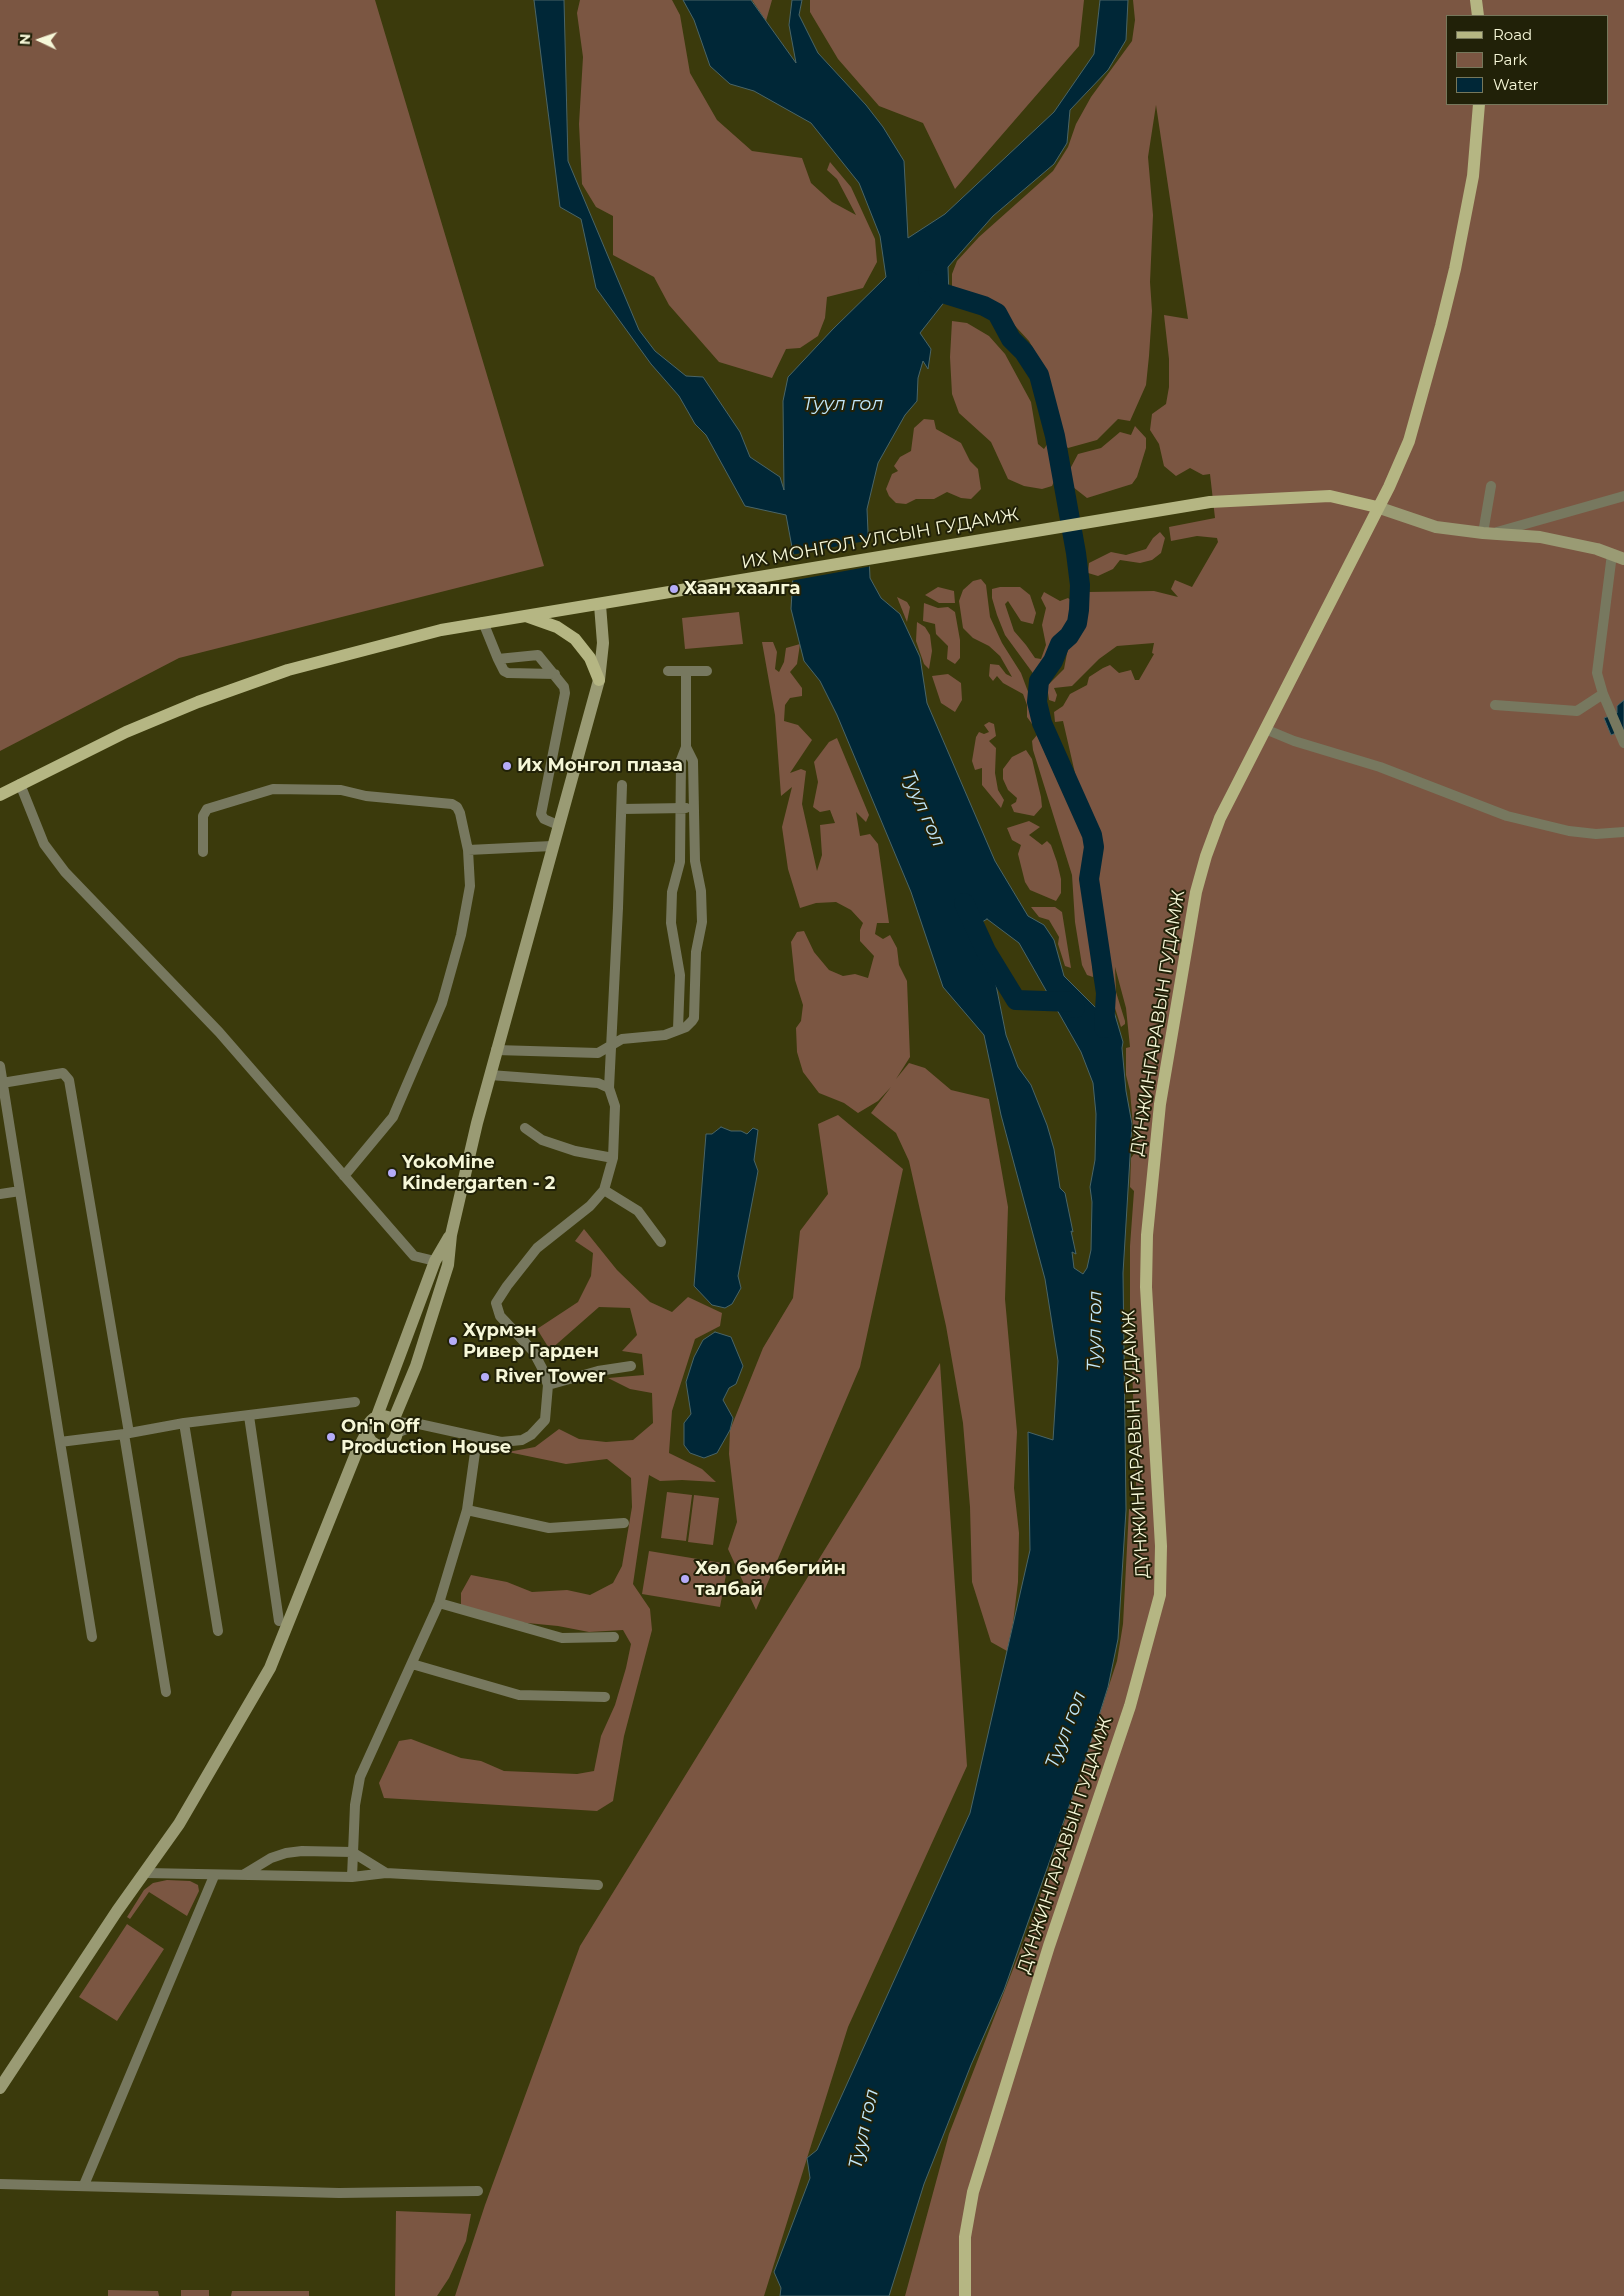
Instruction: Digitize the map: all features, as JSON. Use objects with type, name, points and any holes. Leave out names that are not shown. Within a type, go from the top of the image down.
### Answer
[{"type":"main road","points":[[1476,0],[1478,15]]},
{"type":"main road","points":[[1377,507],[1409,441],[1441,326],[1472,176],[1479,105]]},
{"type":"main road","name":"ИХ МОНГОЛ УЛСЫН ГУДАМЖ","points":[[0,795],[165,714],[244,685],[366,648],[483,622],[717,586],[1210,502],[1330,496],[1377,507]]},
{"type":"main road","name":"ДҮНЖИНГАРАВЫН ГУДАМЖ","points":[[965,2296],[968,2214],[975,2185],[1049,1946],[1130,1706],[1160,1595],[1161,1546],[1146,1287],[1150,1196],[1160,1104],[1190,924],[1204,864],[1220,818],[1377,507]]},
{"type":"main road","points":[[524,615],[558,627],[574,639],[590,658],[599,680]]},
{"type":"street","points":[[1488,534],[1491,486]]},
{"type":"street","points":[[1488,534],[1624,496]]},
{"type":"street","points":[[1377,507],[1436,527],[1488,534],[1540,537],[1624,558]]},
{"type":"street","points":[[1612,554],[1597,667],[1603,694],[1623,741]]},
{"type":"street","points":[[367,1432],[369,1439],[377,1445],[388,1445],[394,1440],[395,1425],[448,1265],[450,1235],[496,1050],[599,680],[603,643],[600,604]]},
{"type":"street","points":[[483,622],[504,671],[508,673],[555,674]]},
{"type":"street","points":[[498,660],[536,654],[563,684],[565,693],[541,816],[558,825]]},
{"type":"street","points":[[678,1030],[680,974],[671,924],[672,892],[680,862],[681,760],[686,747],[686,671]]},
{"type":"street","points":[[668,672],[707,671]]},
{"type":"street","points":[[1495,705],[1577,711],[1603,694]]},
{"type":"street","points":[[1265,729],[1307,745],[1380,767],[1507,816],[1568,831],[1596,834],[1624,832]]},
{"type":"street","points":[[496,1050],[598,1053],[622,1039],[664,1035],[678,1030],[686,1027],[694,1018],[696,952],[702,922],[701,891],[695,861],[693,761],[686,747]]},
{"type":"street","points":[[20,784],[44,844],[65,872],[219,1032],[414,1256],[435,1261]]},
{"type":"street","points":[[377,1416],[386,1416],[395,1425],[419,1424],[476,1438],[511,1442],[531,1435],[545,1420],[548,1385],[533,1351],[500,1316],[496,1303],[536,1248],[590,1206],[604,1190],[613,1158],[615,1106],[609,1088],[610,1045],[622,785]]},
{"type":"street","points":[[203,852],[203,816],[207,809],[273,789],[341,790],[366,796],[452,804],[457,807],[460,813],[468,850],[470,886],[461,935],[442,1003],[393,1117],[344,1176]]},
{"type":"street","points":[[622,809],[694,808]]},
{"type":"street","points":[[468,850],[552,846]]},
{"type":"street","points":[[0,1066],[92,1638]]},
{"type":"street","points":[[2,1082],[63,1073],[69,1080],[127,1433],[166,1692]]},
{"type":"street","points":[[490,1075],[598,1083],[609,1088]]},
{"type":"street","points":[[526,1128],[542,1140],[575,1151],[613,1158]]},
{"type":"street","points":[[604,1190],[638,1211],[661,1242]]},
{"type":"street","points":[[0,1194],[20,1191]]},
{"type":"street","points":[[0,2088],[117,1911],[146,1872],[210,1773],[270,1668],[350,1467],[367,1432],[369,1422],[377,1416],[435,1261],[450,1235]]},
{"type":"street","points":[[548,1385],[598,1371],[631,1366]]},
{"type":"street","points":[[60,1442],[184,1423],[355,1402]]},
{"type":"street","points":[[249,1416],[279,1621]]},
{"type":"street","points":[[184,1423],[218,1631]]},
{"type":"street","points":[[352,1877],[355,1805],[360,1776],[439,1603],[467,1510],[476,1438]]},
{"type":"street","points":[[350,1467],[377,1445]]},
{"type":"street","points":[[467,1510],[549,1528],[624,1523]]},
{"type":"street","points":[[439,1603],[562,1638],[614,1637]]},
{"type":"street","points":[[412,1664],[519,1695],[605,1697]]},
{"type":"street","points":[[243,1875],[271,1858],[301,1851],[352,1852],[386,1873]]},
{"type":"street","points":[[146,1872],[214,1876],[352,1877],[386,1873],[598,1885]]},
{"type":"street","points":[[84,2185],[214,1876]]},
{"type":"street","points":[[0,2184],[330,2193],[478,2191]]},
{"type":"green space","points":[[0,0],[375,0],[544,566],[179,658],[0,751]]},
{"type":"green space","points":[[580,0],[672,0],[680,15],[690,73],[717,120],[752,151],[802,158],[811,183],[832,202],[856,215],[837,179],[827,170],[830,162],[851,187],[875,239],[877,262],[863,288],[827,297],[825,318],[818,336],[800,348],[786,349],[772,378],[719,362],[669,305],[654,277],[613,255],[613,216],[596,207],[582,184],[579,124],[583,57],[577,13]]},
{"type":"green space","points":[[752,0],[772,0],[766,21]]},
{"type":"green space","points":[[810,0],[1084,0],[1079,46],[955,189],[923,123],[879,106],[838,59],[810,12]]},
{"type":"green space","points":[[1133,0],[1624,0],[1624,2296],[905,2296],[949,2134],[1034,1915],[1117,1661],[1123,1624],[1129,1509],[1137,1511],[1130,1305],[1130,1246],[1134,1191],[1130,1187],[1131,1158],[1136,1151],[1137,1140],[1134,1137],[1130,1091],[1126,1075],[1126,1048],[1130,1047],[1126,1008],[1115,967],[1116,992],[1125,1021],[1125,1024],[1121,1027],[1107,983],[1095,881],[1098,855],[1097,840],[1080,795],[1063,721],[1055,722],[1054,712],[1063,706],[1070,694],[1087,685],[1089,677],[1110,665],[1119,673],[1131,670],[1135,680],[1139,680],[1154,654],[1152,653],[1154,643],[1117,646],[1099,659],[1072,686],[1054,688],[1057,695],[1055,702],[1049,700],[1047,686],[1064,669],[1068,648],[1084,616],[1088,592],[1154,591],[1178,597],[1171,589],[1175,580],[1192,587],[1218,542],[1217,538],[1197,536],[1171,541],[1169,527],[1215,518],[1210,474],[1203,475],[1190,468],[1176,476],[1164,466],[1159,444],[1150,430],[1152,414],[1166,404],[1169,387],[1169,359],[1164,315],[1188,319],[1156,105],[1148,157],[1153,215],[1150,282],[1152,311],[1149,356],[1146,385],[1130,421],[1118,419],[1097,440],[1068,448],[1063,444],[1049,377],[1029,341],[993,302],[970,292],[952,288],[952,274],[957,261],[979,237],[1053,171],[1068,147],[1076,124],[1091,97],[1132,41],[1135,20]]},
{"type":"green space","points":[[952,321],[967,323],[989,336],[1005,354],[1031,402],[1038,444],[1044,449],[1050,440],[1055,447],[1056,477],[1052,486],[1042,489],[1024,486],[1008,479],[991,442],[959,413],[952,394],[950,357]]},
{"type":"green space","points":[[924,419],[934,420],[936,429],[961,443],[970,461],[978,469],[981,489],[971,499],[961,498],[947,492],[934,499],[916,499],[906,504],[896,503],[889,496],[886,489],[892,474],[898,471],[894,466],[900,457],[911,451],[914,428]]},
{"type":"green space","points":[[1135,426],[1146,438],[1146,448],[1137,477],[1132,484],[1087,498],[1073,487],[1070,469],[1078,454],[1101,448],[1120,432],[1131,435]]},
{"type":"green space","points":[[1160,532],[1165,538],[1161,553],[1152,560],[1140,563],[1120,560],[1113,569],[1098,576],[1088,573],[1089,563],[1111,552],[1126,555],[1146,549],[1153,538]]},
{"type":"green space","points":[[981,579],[986,585],[990,617],[1002,643],[1021,673],[1030,697],[1036,715],[1032,724],[1027,717],[1027,705],[1023,694],[1003,683],[997,676],[993,681],[989,676],[990,664],[999,665],[1006,674],[1012,677],[1000,656],[989,646],[973,638],[963,628],[959,601],[963,590],[973,581]]},
{"type":"green space","points":[[938,587],[954,591],[955,603],[939,603],[925,595]]},
{"type":"green space","points":[[1020,587],[1030,595],[1036,613],[1033,624],[1021,621],[1008,601],[1005,604],[1014,631],[1035,658],[1041,659],[1046,645],[1042,625],[1046,608],[1041,598],[1044,592],[1060,601],[1068,598],[1072,601],[1071,616],[1056,645],[1035,676],[1005,635],[997,615],[992,598],[992,589]]},
{"type":"green space","points":[[897,597],[907,602],[910,607],[907,622]]},
{"type":"green space","points":[[924,603],[938,608],[948,607],[955,612],[960,640],[960,658],[955,664],[947,659],[948,646],[936,634],[935,624],[923,621]]},
{"type":"green space","points":[[739,612],[743,644],[685,649],[682,618]]},
{"type":"green space","points":[[917,622],[925,627],[930,635],[932,651],[929,669],[924,664],[916,641]]},
{"type":"green space","points":[[762,642],[773,642],[777,652],[775,669],[779,672],[784,662],[786,648],[800,644],[797,664],[790,672],[802,688],[802,696],[790,698],[785,705],[784,721],[798,725],[812,740],[790,773],[801,769],[806,771],[802,804],[817,871],[822,855],[820,825],[835,823],[830,810],[820,812],[813,807],[818,782],[814,762],[829,742],[837,738],[869,815],[866,822],[856,812],[860,836],[870,834],[878,844],[889,923],[877,923],[875,934],[883,939],[890,935],[897,948],[899,965],[907,981],[910,1057],[896,1079],[909,1063],[925,1068],[951,1090],[989,1099],[1008,1207],[1005,1299],[1017,1432],[1014,1488],[1019,1533],[1018,1582],[1013,1623],[1007,1651],[991,1642],[972,1582],[970,1507],[963,1423],[946,1326],[909,1161],[896,1133],[871,1113],[891,1087],[878,1101],[858,1113],[844,1103],[819,1093],[803,1072],[797,1052],[796,1028],[801,1021],[803,1005],[795,980],[791,942],[797,932],[804,931],[814,952],[829,970],[843,976],[855,974],[868,978],[874,956],[860,941],[860,930],[863,923],[851,910],[836,902],[816,903],[800,908],[788,869],[782,827],[792,787],[781,796],[775,715]]},
{"type":"green space","points":[[948,674],[961,683],[962,700],[955,712],[941,703],[932,676]]},
{"type":"green space","points":[[989,722],[994,724],[996,736],[989,741],[996,748],[995,773],[998,790],[1004,800],[1001,808],[982,785],[982,768],[975,770],[972,761],[976,737],[979,732],[984,734],[989,732],[984,725]]},
{"type":"green space","points":[[1037,735],[1065,797],[1080,818],[1087,836],[1088,855],[1082,869],[1083,895],[1090,930],[1093,977],[1087,975],[1082,965],[1075,922],[1072,875],[1033,750],[1032,741]]},
{"type":"green space","points":[[1026,750],[1032,759],[1041,797],[1042,807],[1034,816],[1014,812],[1011,805],[1016,802],[1017,798],[1008,790],[1003,779],[1003,769],[1012,757]]},
{"type":"green space","points":[[1029,821],[1040,827],[1029,835],[1042,845],[1047,841],[1051,845],[1057,862],[1061,879],[1061,893],[1056,901],[1030,890],[1025,882],[1018,854],[1021,845],[1012,840],[1007,828]]},
{"type":"green space","points":[[1031,907],[1055,907],[1062,912],[1071,968],[1065,966],[1058,944],[1059,937],[1049,920],[1039,917]]},
{"type":"green space","points":[[838,1115],[903,1169],[860,1367],[756,1610],[728,1549],[737,1522],[729,1454],[730,1430],[763,1348],[793,1298],[800,1231],[828,1194],[818,1124]]},
{"type":"green space","points":[[584,1229],[617,1270],[650,1302],[672,1312],[688,1297],[722,1313],[720,1326],[695,1339],[672,1411],[669,1453],[702,1469],[716,1482],[660,1481],[649,1475],[633,1584],[650,1609],[652,1630],[624,1736],[613,1801],[597,1811],[384,1798],[379,1783],[399,1741],[411,1739],[461,1758],[481,1761],[504,1771],[577,1774],[594,1771],[601,1736],[615,1705],[631,1644],[623,1630],[589,1632],[558,1626],[517,1622],[461,1605],[461,1593],[471,1575],[507,1582],[532,1592],[567,1590],[590,1595],[613,1583],[622,1566],[632,1507],[631,1478],[607,1459],[566,1464],[508,1452],[535,1447],[559,1429],[579,1439],[606,1442],[633,1440],[653,1423],[652,1393],[630,1389],[608,1378],[644,1375],[642,1354],[622,1351],[637,1335],[630,1308],[599,1307],[550,1350],[537,1329],[578,1302],[591,1276],[593,1253],[575,1241]]},
{"type":"green space","points":[[940,1363],[967,1766],[848,2027],[764,2296],[455,2296],[485,2205],[580,1946]]},
{"type":"green space","points":[[667,1492],[692,1495],[686,1541],[661,1538]]},
{"type":"green space","points":[[694,1495],[719,1498],[713,1545],[688,1542]]},
{"type":"green space","name":"Хөл бөмбөгийн талбай","points":[[649,1551],[728,1564],[720,1607],[642,1594]]},
{"type":"green space","points":[[167,1880],[190,1881],[198,1885],[199,1891],[187,1916],[149,1892],[130,1919],[127,1917],[144,1890],[153,1883]]},
{"type":"green space","points":[[127,1924],[164,1949],[117,2021],[79,1997]]},
{"type":"green space","points":[[396,2211],[471,2214],[466,2241],[449,2278],[437,2296],[395,2296]]},
{"type":"green space","points":[[108,2290],[158,2291],[159,2296],[108,2296]]},
{"type":"green space","points":[[181,2290],[209,2290],[209,2296],[181,2296]]},
{"type":"green space","points":[[232,2291],[309,2291],[309,2296],[231,2296]]},
{"type":"water","name":"Туул гол","points":[[534,0],[564,0],[568,161],[639,330],[655,351],[686,376],[703,377],[740,432],[750,457],[780,477],[784,490],[783,401],[788,377],[886,277],[880,236],[859,183],[811,123],[754,91],[730,84],[710,66],[694,20],[683,0],[751,0],[796,63],[789,25],[792,0],[802,0],[799,15],[818,53],[866,105],[883,127],[904,161],[908,238],[945,214],[1054,112],[1094,54],[1100,0],[1128,0],[1126,40],[1108,70],[1070,110],[1067,143],[1054,164],[993,216],[948,267],[949,296],[920,333],[931,349],[928,369],[923,361],[918,378],[917,401],[905,415],[878,463],[867,509],[870,578],[881,598],[900,614],[920,657],[927,703],[995,861],[1028,916],[1044,925],[1054,940],[1064,976],[1101,1013],[1102,1003],[1110,998],[1123,1042],[1126,1091],[1132,1124],[1123,1273],[1126,1510],[1118,1639],[1108,1687],[1082,1770],[1004,1990],[971,2065],[924,2184],[889,2296],[780,2296],[781,2288],[774,2272],[810,2178],[807,2158],[817,2150],[970,1813],[1030,1550],[1028,1432],[1053,1440],[1058,1361],[1045,1279],[1001,1115],[984,1035],[943,987],[911,892],[837,715],[820,681],[804,661],[791,609],[794,558],[786,515],[745,506],[706,435],[695,424],[679,396],[651,364],[596,288],[581,219],[560,207]],"holes":[[[987,919],[1019,943],[1081,1052],[1093,1083],[1096,1114],[1095,1160],[1090,1187],[1092,1202],[1091,1250],[1087,1268],[1083,1274],[1074,1268],[1072,1252],[1076,1254],[1071,1231],[1073,1232],[1065,1193],[1060,1188],[1054,1149],[1047,1125],[1031,1085],[1018,1067],[1006,1035],[995,980],[971,929]]]},
{"type":"water","points":[[1624,700],[1624,730],[1611,735],[1604,718],[1617,713],[1617,706]]},
{"type":"water","points":[[721,1127],[747,1134],[753,1128],[758,1130],[754,1160],[758,1171],[738,1276],[741,1288],[732,1304],[725,1308],[712,1305],[694,1286],[706,1134],[712,1134]]},
{"type":"water","points":[[715,1332],[731,1337],[743,1366],[736,1384],[729,1388],[723,1400],[733,1418],[730,1430],[717,1453],[704,1458],[690,1453],[684,1445],[684,1423],[691,1414],[686,1382],[694,1357],[703,1340]]},
{"type":"pier","points":[[871,540],[872,566],[790,581],[791,555]]},
{"type":"waterway","name":"Туул гол","points":[[928,280],[939,292],[984,306],[997,313],[1011,339],[1024,352],[1039,375],[1055,436],[1076,553],[1080,585],[1079,610],[1077,623],[1069,636],[1060,644],[1053,661],[1039,681],[1037,702],[1042,723],[1092,835],[1094,847],[1089,879],[1106,993],[1104,1028]]},
{"type":"waterway","name":"Туул гол","points":[[964,903],[986,951],[1016,1000],[1073,1002],[1075,1008]]},
{"type":"place","name":"Хаан хаалга","points":[[674,589]]},
{"type":"place","name":"Их Монгол плаза","points":[[507,766]]},
{"type":"place","name":"YokoMine Kindergarten - 2","points":[[392,1173]]},
{"type":"place","name":"Хүрмэн Ривер Гарден","points":[[453,1341]]},
{"type":"place","name":"River Tower","points":[[485,1377]]},
{"type":"place","name":"On'n Off Production House","points":[[331,1437]]},
{"type":"place","name":"Хөл бөмбөгийн талбай","points":[[685,1579]]}]
